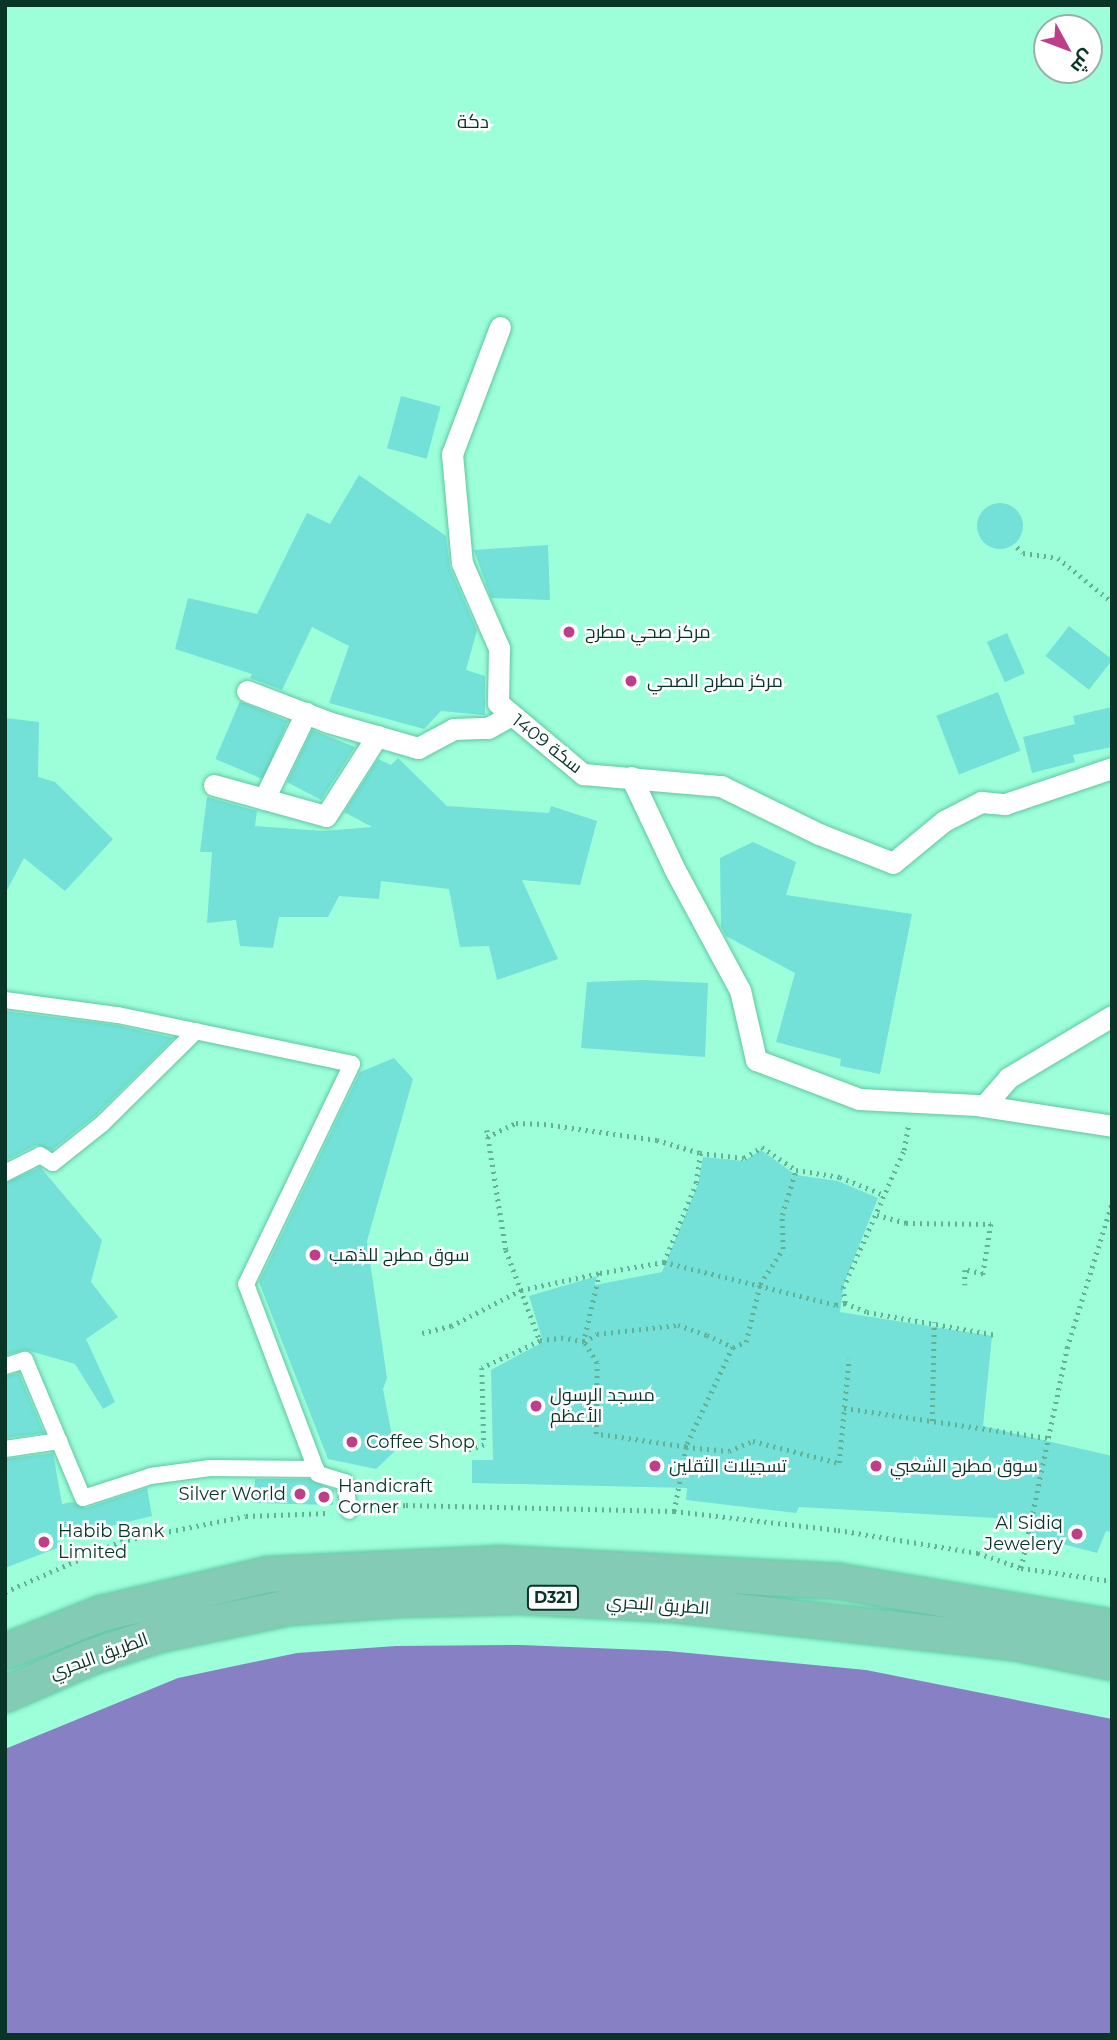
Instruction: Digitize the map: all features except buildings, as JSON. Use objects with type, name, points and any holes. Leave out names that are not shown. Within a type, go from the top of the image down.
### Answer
[{"type":"main road","name":"الطريق البحري","points":[[5,1651],[101,1613],[267,1574],[498,1563],[838,1581],[1112,1627]]},
{"type":"main road","name":"الطريق البحري","points":[[5,1694],[92,1656],[159,1634],[288,1607],[400,1599],[520,1596],[673,1604],[1014,1642],[1112,1662]]},
{"type":"street","name":"1409 سكة","points":[[500,327],[452,454],[461,563],[499,648],[498,703],[510,716],[583,774],[721,786],[819,834],[893,863],[944,821],[981,802],[1006,804],[1112,768]]},
{"type":"street","points":[[247,691],[306,713],[418,748],[453,729],[488,727],[510,716]]},
{"type":"street","points":[[264,799],[306,713]]},
{"type":"street","points":[[214,785],[326,816],[377,736]]},
{"type":"street","points":[[631,777],[675,870],[740,990],[757,1060],[859,1099],[984,1106],[1112,1126]]},
{"type":"street","points":[[5,1000],[196,1031],[352,1063],[246,1284],[318,1474],[345,1482],[349,1511]]},
{"type":"street","points":[[984,1106],[1008,1078],[1112,1016]]},
{"type":"street","points":[[5,1172],[40,1155],[53,1163],[102,1124],[196,1031]]},
{"type":"street","points":[[5,1366],[24,1360],[83,1498],[151,1476],[210,1468],[316,1469]]},
{"type":"street","points":[[5,1449],[59,1441]]},
{"type":"path","points":[[1017,547],[1023,553],[1058,558],[1112,602]]},
{"type":"path","points":[[845,1303],[843,1288],[904,1150],[915,1102]]},
{"type":"path","points":[[487,1138],[516,1124],[544,1124],[657,1140],[700,1153],[744,1158],[762,1147],[796,1170],[840,1177],[884,1195]]},
{"type":"path","points":[[487,1130],[506,1250],[540,1341]]},
{"type":"path","points":[[664,1262],[696,1183],[700,1153]]},
{"type":"path","points":[[463,1452],[484,1445],[482,1368],[540,1341],[563,1338],[584,1342],[597,1334],[678,1325],[733,1347],[746,1342],[760,1284],[783,1249],[782,1215],[796,1170]]},
{"type":"path","points":[[1021,1568],[1067,1348],[1112,1203]]},
{"type":"path","points":[[877,1215],[906,1223],[991,1224],[983,1274],[965,1270],[965,1285]]},
{"type":"path","points":[[422,1333],[451,1326],[521,1290],[664,1262],[760,1284],[817,1301],[845,1303],[867,1312],[996,1335]]},
{"type":"path","points":[[600,1273],[584,1342],[597,1363],[596,1434],[729,1451],[754,1441],[839,1463],[849,1358]]},
{"type":"path","points":[[932,1421],[934,1322]]},
{"type":"path","points":[[677,1493],[686,1447],[733,1347]]},
{"type":"path","points":[[844,1408],[1048,1438]]},
{"type":"path","points":[[674,1511],[965,1551],[1021,1568],[1112,1581]]},
{"type":"shaded area","points":[[521,1645],[668,1651],[866,1670],[1112,1719],[1112,2035],[5,2035],[5,1749],[178,1678],[297,1653],[396,1646]]},
{"type":"place","name":"مركز صحي مطرح","points":[[569,632]]},
{"type":"place","name":"مركز مطرح الصحي","points":[[631,681]]},
{"type":"place","name":"سوق مطرح للذهب","points":[[315,1255]]},
{"type":"place","name":"مسجد الرسول الأعظم","points":[[536,1406]]},
{"type":"place","name":"Coffee Shop","points":[[352,1442]]},
{"type":"place","name":"تسجيلات الثقلين","points":[[655,1466]]},
{"type":"place","name":"سوق مطرح الشعبي","points":[[876,1466]]},
{"type":"place","name":"Silver World","points":[[300,1494]]},
{"type":"place","name":"Handicraft Corner","points":[[324,1497]]},
{"type":"place","name":"Al Sidiq Jewelery","points":[[1077,1534]]},
{"type":"place","name":"Habib Bank Limited","points":[[44,1542]]},
{"type":"district","name":"دكة","points":[[473,122]]}]
